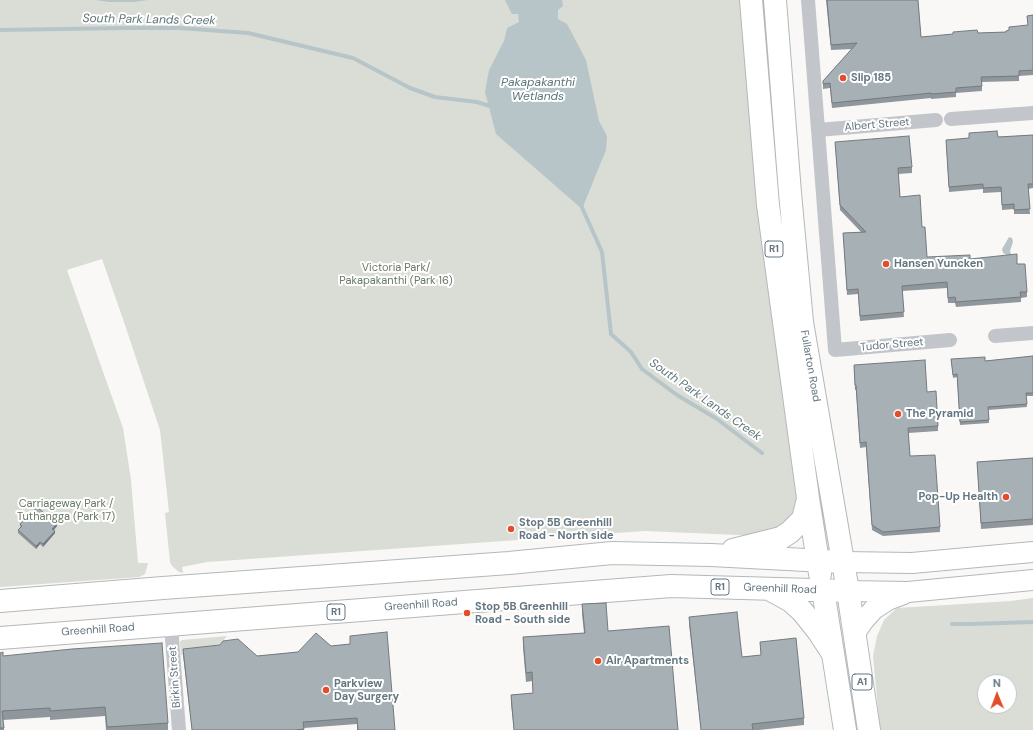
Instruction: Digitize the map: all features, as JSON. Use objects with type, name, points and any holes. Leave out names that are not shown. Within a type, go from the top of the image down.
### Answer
[{"type":"main road","name":"Fullarton Road","points":[[751,0],[768,205],[808,498],[845,730]]},
{"type":"main road","name":"Fullarton Road","points":[[775,0],[802,322],[844,562],[869,730]]},
{"type":"main road","name":"R1","points":[[0,601],[509,563],[612,553],[711,555],[781,538],[790,532],[803,519],[808,498]]},
{"type":"main road","points":[[711,555],[818,561],[912,563],[1033,552]]},
{"type":"main road","name":"Greenhill Road","points":[[0,638],[671,586],[908,592],[1033,580]]},
{"type":"main road","points":[[769,589],[791,601],[802,611],[818,631],[833,654]]},
{"type":"main road","points":[[855,633],[874,609],[888,600],[908,592]]},
{"type":"street","points":[[808,0],[818,130]]},
{"type":"street","points":[[951,119],[1033,113]]},
{"type":"street","name":"Albert Street","points":[[818,130],[936,120]]},
{"type":"street","name":"Tudor Street","points":[[818,130],[835,350],[950,340]]},
{"type":"street","points":[[995,336],[1033,333]]},
{"type":"street","name":"Birkin Street","points":[[171,625],[179,730]]},
{"type":"green space","name":"Victoria Park/ Pakapakanthi (Park 16)","points":[[0,0],[741,0],[799,502],[792,521],[761,535],[645,531],[207,562],[182,567],[183,573],[179,572],[170,562],[165,513],[169,512],[160,430],[102,259],[67,270],[123,428],[131,480],[138,563],[148,563],[145,574],[139,577],[0,587]]},
{"type":"green space","points":[[1033,598],[1033,730],[880,730],[873,656],[877,636],[884,620],[897,608],[1011,601]]},
{"type":"green space","points":[[227,636],[213,653],[181,655],[180,642],[182,640]]},
{"type":"water","points":[[96,0],[148,0],[133,2],[109,2]]},
{"type":"water","name":"Pakapakanthi Wetlands","points":[[505,0],[562,0],[563,6],[558,10],[558,19],[567,24],[586,60],[599,121],[607,136],[606,150],[582,209],[496,134],[485,92],[489,70],[504,41],[507,28],[519,22],[518,14],[512,14]]},
{"type":"water","points":[[1009,237],[1012,238],[1013,242],[1010,251],[1011,254],[1009,256],[1003,253],[1002,249]]},
{"type":"building","points":[[827,0],[918,0],[921,37],[977,30],[978,33],[1006,32],[1009,30],[1009,27],[1028,25],[1027,16],[1033,15],[1033,70],[1019,71],[1019,76],[981,77],[982,86],[956,88],[956,92],[931,93],[832,103],[830,83],[823,84],[823,81],[857,43],[831,45]]},
{"type":"building","points":[[997,131],[998,137],[1033,135],[1033,184],[1028,184],[1030,209],[1014,210],[1014,204],[1002,205],[1001,187],[983,188],[983,184],[949,187],[946,140],[969,138],[969,133]]},
{"type":"building","points":[[909,136],[912,167],[898,168],[900,197],[920,195],[922,227],[925,227],[927,257],[970,255],[970,259],[1017,254],[1017,264],[1025,264],[1027,292],[1020,292],[1021,297],[956,302],[955,297],[948,298],[947,282],[902,286],[904,312],[860,316],[858,289],[847,290],[843,233],[866,232],[840,205],[835,142]]},
{"type":"building","points":[[1033,356],[1033,393],[1026,393],[1027,404],[988,407],[989,420],[960,422],[957,374],[953,375],[951,359],[985,357],[985,361]]},
{"type":"building","points":[[925,360],[927,392],[936,391],[938,426],[908,428],[910,456],[935,455],[940,527],[883,532],[872,525],[866,442],[860,443],[854,365]]},
{"type":"building","name":"Pop-Up Health","points":[[1033,458],[1033,519],[981,523],[977,462]]},
{"type":"building","points":[[37,507],[57,524],[52,529],[55,531],[43,544],[40,542],[36,546],[18,530],[22,526],[20,524]]},
{"type":"building","name":"Air Apartments","points":[[606,603],[608,631],[669,626],[678,730],[514,730],[511,695],[533,693],[532,672],[526,673],[523,637],[585,633],[582,604]]},
{"type":"building","points":[[737,612],[742,657],[761,655],[760,642],[796,638],[804,718],[752,724],[753,730],[701,730],[689,617]]},
{"type":"building","points":[[387,632],[395,730],[358,730],[357,718],[303,722],[304,729],[295,730],[192,730],[183,649],[220,645],[223,641],[238,639],[257,656],[298,652],[316,633],[331,646],[350,644],[350,636]]},
{"type":"building","points":[[162,643],[168,723],[107,727],[105,707],[50,711],[50,708],[2,711],[4,728],[0,728],[0,653],[3,652],[3,656],[72,649]]},
{"type":"waterway","name":"South Park Lands Creek","points":[[0,30],[180,28],[248,33],[353,58],[410,88],[435,97],[477,102],[493,107]]},
{"type":"waterway","name":"South Park Lands Creek","points":[[580,203],[602,252],[611,334],[631,352],[642,369],[677,395],[717,419],[762,453]]},
{"type":"waterway","name":"South Park Lands Creek","points":[[952,624],[1033,622]]},
{"type":"place","name":"Slip 185","points":[[843,78]]},
{"type":"place","name":"Hansen Yuncken","points":[[886,264]]},
{"type":"place","name":"The Pyramid","points":[[898,414]]},
{"type":"place","name":"Pop-Up Health","points":[[1006,497]]},
{"type":"place","name":"Stop 5B Greenhill Road - North side","points":[[511,529]]},
{"type":"place","name":"Stop 5B Greenhill Road - South side","points":[[467,613]]},
{"type":"place","name":"Air Apartments","points":[[598,661]]},
{"type":"place","name":"Parkview Day Surgery","points":[[326,690]]},
{"type":"park label","name":"Carriageway Park / Tuthangga (Park 17)","points":[[66,510]]}]
